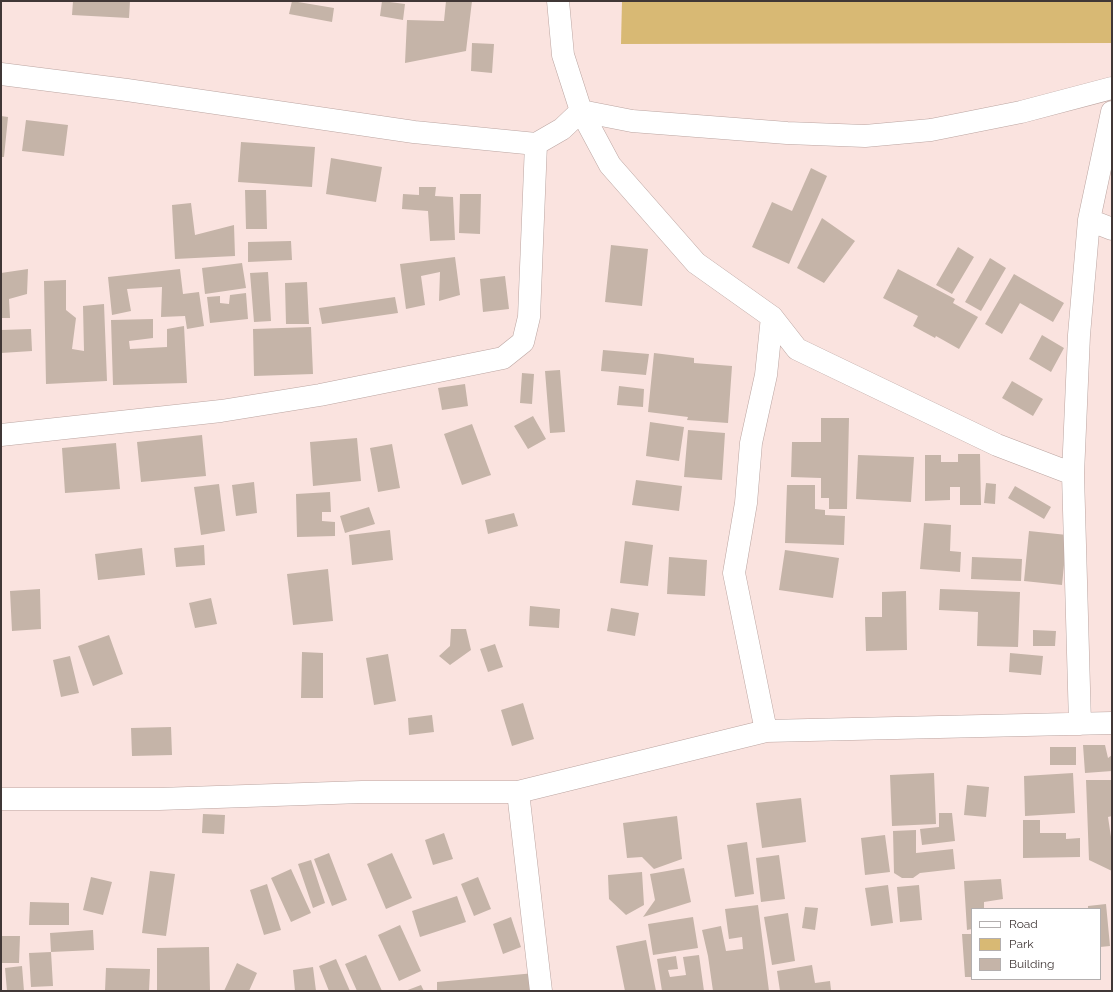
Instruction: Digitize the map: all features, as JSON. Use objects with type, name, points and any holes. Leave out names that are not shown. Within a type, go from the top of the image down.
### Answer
[{"type":"street","points":[[558,1],[563,55],[581,111],[610,165],[696,263],[772,317],[797,349],[997,445],[1072,474]]},
{"type":"street","points":[[1,74],[127,90],[414,132],[536,144],[562,129],[581,111]]},
{"type":"street","points":[[581,111],[639,122],[787,133],[865,136],[931,130],[1022,112],[1112,88]]},
{"type":"street","points":[[1080,724],[1072,474],[1080,335],[1089,220],[1112,112]]},
{"type":"street","points":[[1,435],[221,411],[320,395],[503,358],[523,342],[529,317],[536,144]]},
{"type":"street","points":[[1089,220],[1112,229]]},
{"type":"street","points":[[766,730],[734,573],[746,503],[751,444],[766,375],[772,317]]},
{"type":"street","points":[[1,799],[159,799],[362,792],[518,792],[766,730],[1112,723]]},
{"type":"street","points":[[518,792],[541,991]]},
{"type":"green space","points":[[622,1],[1112,1],[1112,43],[621,44]]},
{"type":"building","points":[[73,1],[130,1],[129,18],[72,15]]},
{"type":"building","points":[[292,1],[334,8],[332,22],[289,14]]},
{"type":"building","points":[[382,1],[405,4],[403,20],[380,16]]},
{"type":"building","points":[[446,1],[472,1],[466,51],[405,63],[407,20],[444,21]]},
{"type":"building","points":[[472,43],[494,44],[492,73],[471,71]]},
{"type":"building","points":[[1,116],[8,117],[4,157],[1,157]]},
{"type":"building","points":[[26,120],[68,125],[64,156],[22,151]]},
{"type":"building","points":[[241,142],[315,147],[312,187],[238,182]]},
{"type":"building","points":[[331,158],[382,167],[376,202],[326,194]]},
{"type":"building","points":[[811,168],[827,176],[789,264],[752,247],[772,202],[792,211]]},
{"type":"building","points":[[419,187],[436,187],[435,196],[453,197],[455,240],[430,241],[428,211],[402,209],[403,194],[419,195]]},
{"type":"building","points":[[245,190],[266,190],[267,229],[246,229]]},
{"type":"building","points":[[460,194],[481,194],[480,234],[459,233]]},
{"type":"building","points":[[191,203],[195,235],[234,225],[235,256],[175,259],[172,205]]},
{"type":"building","points":[[822,218],[855,241],[824,283],[797,268]]},
{"type":"building","points":[[291,241],[292,260],[248,262],[248,242]]},
{"type":"building","points":[[611,245],[648,249],[642,306],[605,302]]},
{"type":"building","points":[[958,247],[974,257],[952,294],[936,285]]},
{"type":"building","points":[[455,257],[460,295],[439,301],[440,272],[421,276],[425,305],[406,309],[400,264]]},
{"type":"building","points":[[990,258],[1006,268],[981,311],[965,302]]},
{"type":"building","points":[[242,263],[246,288],[205,294],[202,268]]},
{"type":"building","points":[[28,269],[27,294],[9,299],[10,318],[1,318],[1,273]]},
{"type":"building","points":[[180,269],[183,294],[199,292],[204,326],[187,329],[185,316],[161,317],[162,287],[127,289],[131,311],[112,315],[108,277]]},
{"type":"building","points":[[898,269],[955,299],[953,303],[978,317],[959,349],[936,336],[935,338],[913,326],[918,316],[883,298]]},
{"type":"building","points":[[268,272],[271,321],[254,322],[250,273]]},
{"type":"building","points":[[1014,274],[1064,303],[1053,322],[1020,303],[1002,334],[985,324]]},
{"type":"building","points":[[505,276],[509,309],[483,312],[480,279]]},
{"type":"building","points":[[66,280],[66,310],[76,318],[72,349],[84,351],[83,306],[104,304],[107,381],[46,384],[44,281]]},
{"type":"building","points":[[307,282],[309,324],[286,324],[285,283]]},
{"type":"building","points":[[246,293],[248,319],[210,323],[207,297],[220,296],[220,303],[229,304],[230,295]]},
{"type":"building","points":[[395,297],[398,313],[322,324],[319,308]]},
{"type":"building","points":[[153,319],[153,338],[129,341],[130,349],[167,347],[167,329],[184,326],[187,383],[113,385],[111,320]]},
{"type":"building","points":[[311,327],[313,374],[254,376],[253,329]]},
{"type":"building","points":[[31,329],[32,351],[1,353],[1,330]]},
{"type":"building","points":[[1042,335],[1064,348],[1051,372],[1029,359]]},
{"type":"building","points":[[603,350],[649,354],[646,375],[601,371]]},
{"type":"building","points":[[654,353],[694,358],[694,363],[732,366],[728,423],[687,420],[688,417],[648,412]]},
{"type":"building","points":[[560,370],[565,432],[550,433],[545,371]]},
{"type":"building","points":[[522,373],[534,374],[532,404],[520,403]]},
{"type":"building","points":[[1012,381],[1043,399],[1033,416],[1002,398]]},
{"type":"building","points":[[465,384],[468,406],[442,410],[438,388]]},
{"type":"building","points":[[619,386],[644,389],[643,407],[617,405]]},
{"type":"building","points":[[533,416],[546,439],[528,449],[514,426]]},
{"type":"building","points":[[821,418],[849,418],[847,509],[829,509],[829,498],[821,498],[821,478],[791,477],[792,442],[821,442]]},
{"type":"building","points":[[650,422],[684,427],[679,461],[646,456]]},
{"type":"building","points":[[472,424],[491,475],[462,485],[444,434]]},
{"type":"building","points":[[688,430],[725,433],[722,480],[684,477]]},
{"type":"building","points":[[202,435],[206,476],[141,482],[137,442]]},
{"type":"building","points":[[357,438],[361,481],[313,486],[310,442]]},
{"type":"building","points":[[116,443],[120,489],[65,493],[62,448]]},
{"type":"building","points":[[392,444],[400,488],[378,492],[370,448]]},
{"type":"building","points":[[958,454],[980,454],[981,505],[960,505],[960,487],[950,487],[950,500],[925,501],[925,455],[941,455],[941,462],[958,462]]},
{"type":"building","points":[[858,455],[914,457],[911,502],[856,499]]},
{"type":"building","points":[[636,480],[682,486],[679,511],[632,505]]},
{"type":"building","points":[[254,482],[257,513],[236,516],[232,485]]},
{"type":"building","points":[[986,483],[996,484],[995,504],[984,503]]},
{"type":"building","points":[[219,484],[225,531],[201,535],[194,487]]},
{"type":"building","points":[[787,485],[815,485],[815,509],[825,510],[825,515],[845,516],[844,545],[785,543]]},
{"type":"building","points":[[1015,486],[1051,507],[1044,519],[1008,498]]},
{"type":"building","points":[[330,492],[331,512],[322,512],[322,521],[335,522],[335,536],[297,537],[296,494]]},
{"type":"building","points":[[369,507],[375,524],[345,533],[340,516]]},
{"type":"building","points":[[514,513],[518,526],[488,534],[485,520]]},
{"type":"building","points":[[924,523],[951,525],[950,551],[961,552],[960,572],[920,569]]},
{"type":"building","points":[[390,530],[393,560],[352,565],[349,535]]},
{"type":"building","points":[[1029,531],[1067,535],[1062,585],[1024,581]]},
{"type":"building","points":[[625,541],[653,545],[648,586],[620,583]]},
{"type":"building","points":[[204,545],[205,565],[176,567],[174,548]]},
{"type":"building","points":[[142,548],[145,575],[98,580],[95,554]]},
{"type":"building","points":[[785,550],[839,558],[833,598],[779,590]]},
{"type":"building","points":[[669,557],[707,560],[705,596],[667,594]]},
{"type":"building","points":[[972,557],[1022,559],[1021,581],[971,579]]},
{"type":"building","points":[[328,569],[333,621],[293,625],[287,574]]},
{"type":"building","points":[[40,589],[41,629],[12,631],[10,591]]},
{"type":"building","points":[[940,589],[1020,592],[1018,647],[977,646],[978,612],[939,610]]},
{"type":"building","points":[[906,591],[907,650],[866,651],[865,617],[882,617],[882,592]]},
{"type":"building","points":[[211,598],[217,624],[195,628],[189,603]]},
{"type":"building","points":[[530,606],[560,609],[559,628],[529,626]]},
{"type":"building","points":[[611,608],[639,613],[635,636],[607,631]]},
{"type":"building","points":[[451,629],[466,629],[471,650],[450,665],[439,656],[450,646]]},
{"type":"building","points":[[1033,630],[1056,631],[1055,646],[1033,646]]},
{"type":"building","points":[[109,635],[123,674],[93,686],[78,646]]},
{"type":"building","points":[[495,644],[503,667],[488,672],[480,649]]},
{"type":"building","points":[[302,652],[323,653],[323,698],[301,698]]},
{"type":"building","points":[[1010,653],[1043,656],[1041,675],[1009,672]]},
{"type":"building","points":[[388,654],[396,701],[374,705],[366,658]]},
{"type":"building","points":[[70,656],[79,693],[61,697],[53,660]]},
{"type":"building","points":[[523,703],[534,739],[512,746],[501,710]]},
{"type":"building","points":[[432,715],[434,732],[409,735],[408,718]]},
{"type":"building","points":[[171,727],[172,755],[132,756],[131,728]]},
{"type":"building","points":[[1083,745],[1105,745],[1108,758],[1112,755],[1112,771],[1085,773]]},
{"type":"building","points":[[1050,747],[1076,747],[1076,765],[1050,765]]},
{"type":"building","points":[[934,773],[936,824],[892,826],[890,775]]},
{"type":"building","points":[[1073,773],[1075,813],[1025,816],[1024,776]]},
{"type":"building","points":[[1086,780],[1112,780],[1112,816],[1108,817],[1112,837],[1112,871],[1089,860]]},
{"type":"building","points":[[967,785],[989,787],[986,817],[964,815]]},
{"type":"building","points":[[801,798],[806,842],[762,848],[756,803]]},
{"type":"building","points":[[939,813],[952,813],[955,841],[922,845],[920,829],[939,827]]},
{"type":"building","points":[[203,814],[225,815],[224,834],[202,833]]},
{"type":"building","points":[[677,816],[682,859],[654,869],[642,857],[627,858],[623,823]]},
{"type":"building","points":[[1023,820],[1040,820],[1040,833],[1066,833],[1066,839],[1080,838],[1080,857],[1023,858]]},
{"type":"building","points":[[916,830],[916,853],[953,849],[955,869],[920,873],[913,878],[902,878],[894,873],[893,831]]},
{"type":"building","points":[[444,833],[453,859],[433,865],[425,840]]},
{"type":"building","points":[[885,835],[890,872],[865,875],[861,838]]},
{"type":"building","points":[[747,842],[754,894],[735,897],[727,845]]},
{"type":"building","points":[[329,853],[347,900],[332,906],[314,859]]},
{"type":"building","points":[[392,853],[412,898],[386,909],[367,864]]},
{"type":"building","points":[[779,855],[785,899],[761,902],[756,858]]},
{"type":"building","points":[[311,860],[325,903],[313,908],[298,864]]},
{"type":"building","points":[[684,868],[691,902],[643,917],[655,900],[650,874]]},
{"type":"building","points":[[291,869],[311,913],[291,922],[271,878]]},
{"type":"building","points":[[150,871],[175,874],[166,936],[142,933]]},
{"type":"building","points":[[642,872],[644,905],[626,915],[609,899],[608,875]]},
{"type":"building","points":[[91,877],[112,882],[103,915],[83,910]]},
{"type":"building","points":[[478,877],[491,909],[474,916],[461,884]]},
{"type":"building","points":[[1001,879],[1003,899],[984,902],[984,908],[971,908],[971,929],[967,930],[964,881]]},
{"type":"building","points":[[267,884],[281,930],[264,935],[250,890]]},
{"type":"building","points":[[888,885],[893,923],[871,926],[865,888]]},
{"type":"building","points":[[919,885],[922,920],[900,922],[897,887]]},
{"type":"building","points":[[457,896],[466,922],[420,937],[412,911]]},
{"type":"building","points":[[30,902],[69,903],[69,925],[29,925]]},
{"type":"building","points":[[1106,904],[1110,946],[1101,947],[1101,908],[1088,908],[1088,906]]},
{"type":"building","points":[[758,905],[769,991],[713,991],[708,956],[702,930],[721,926],[726,951],[743,949],[742,937],[729,939],[725,909]]},
{"type":"building","points":[[805,907],[818,908],[815,930],[802,928]]},
{"type":"building","points":[[788,913],[795,961],[772,965],[764,917]]},
{"type":"building","points":[[511,917],[521,947],[503,954],[493,924]]},
{"type":"building","points":[[693,917],[698,948],[653,955],[648,924]]},
{"type":"building","points":[[400,925],[421,971],[399,981],[378,935]]},
{"type":"building","points":[[93,930],[94,950],[51,952],[50,933]]},
{"type":"building","points":[[962,934],[971,934],[971,977],[965,977]]},
{"type":"building","points":[[1,936],[20,936],[19,963],[1,963]]},
{"type":"building","points":[[646,940],[656,991],[625,991],[616,946]]},
{"type":"building","points":[[209,947],[210,991],[157,991],[157,948]]},
{"type":"building","points":[[51,952],[53,986],[31,987],[29,953]]},
{"type":"building","points":[[366,955],[382,991],[357,991],[345,964]]},
{"type":"building","points":[[699,955],[704,991],[662,991],[657,959],[676,956],[678,969],[668,970],[670,977],[686,975],[683,957]]},
{"type":"building","points":[[336,959],[350,991],[329,991],[319,966]]},
{"type":"building","points":[[237,963],[257,973],[249,991],[224,991]]},
{"type":"building","points":[[812,965],[815,983],[830,981],[831,990],[780,991],[777,971]]},
{"type":"building","points":[[22,966],[24,991],[7,991],[5,968]]},
{"type":"building","points":[[313,967],[316,991],[295,991],[293,970]]},
{"type":"building","points":[[106,968],[150,969],[149,991],[105,991]]},
{"type":"building","points":[[535,973],[537,991],[437,991],[437,982]]},
{"type":"building","points":[[421,985],[424,991],[405,991]]}]
